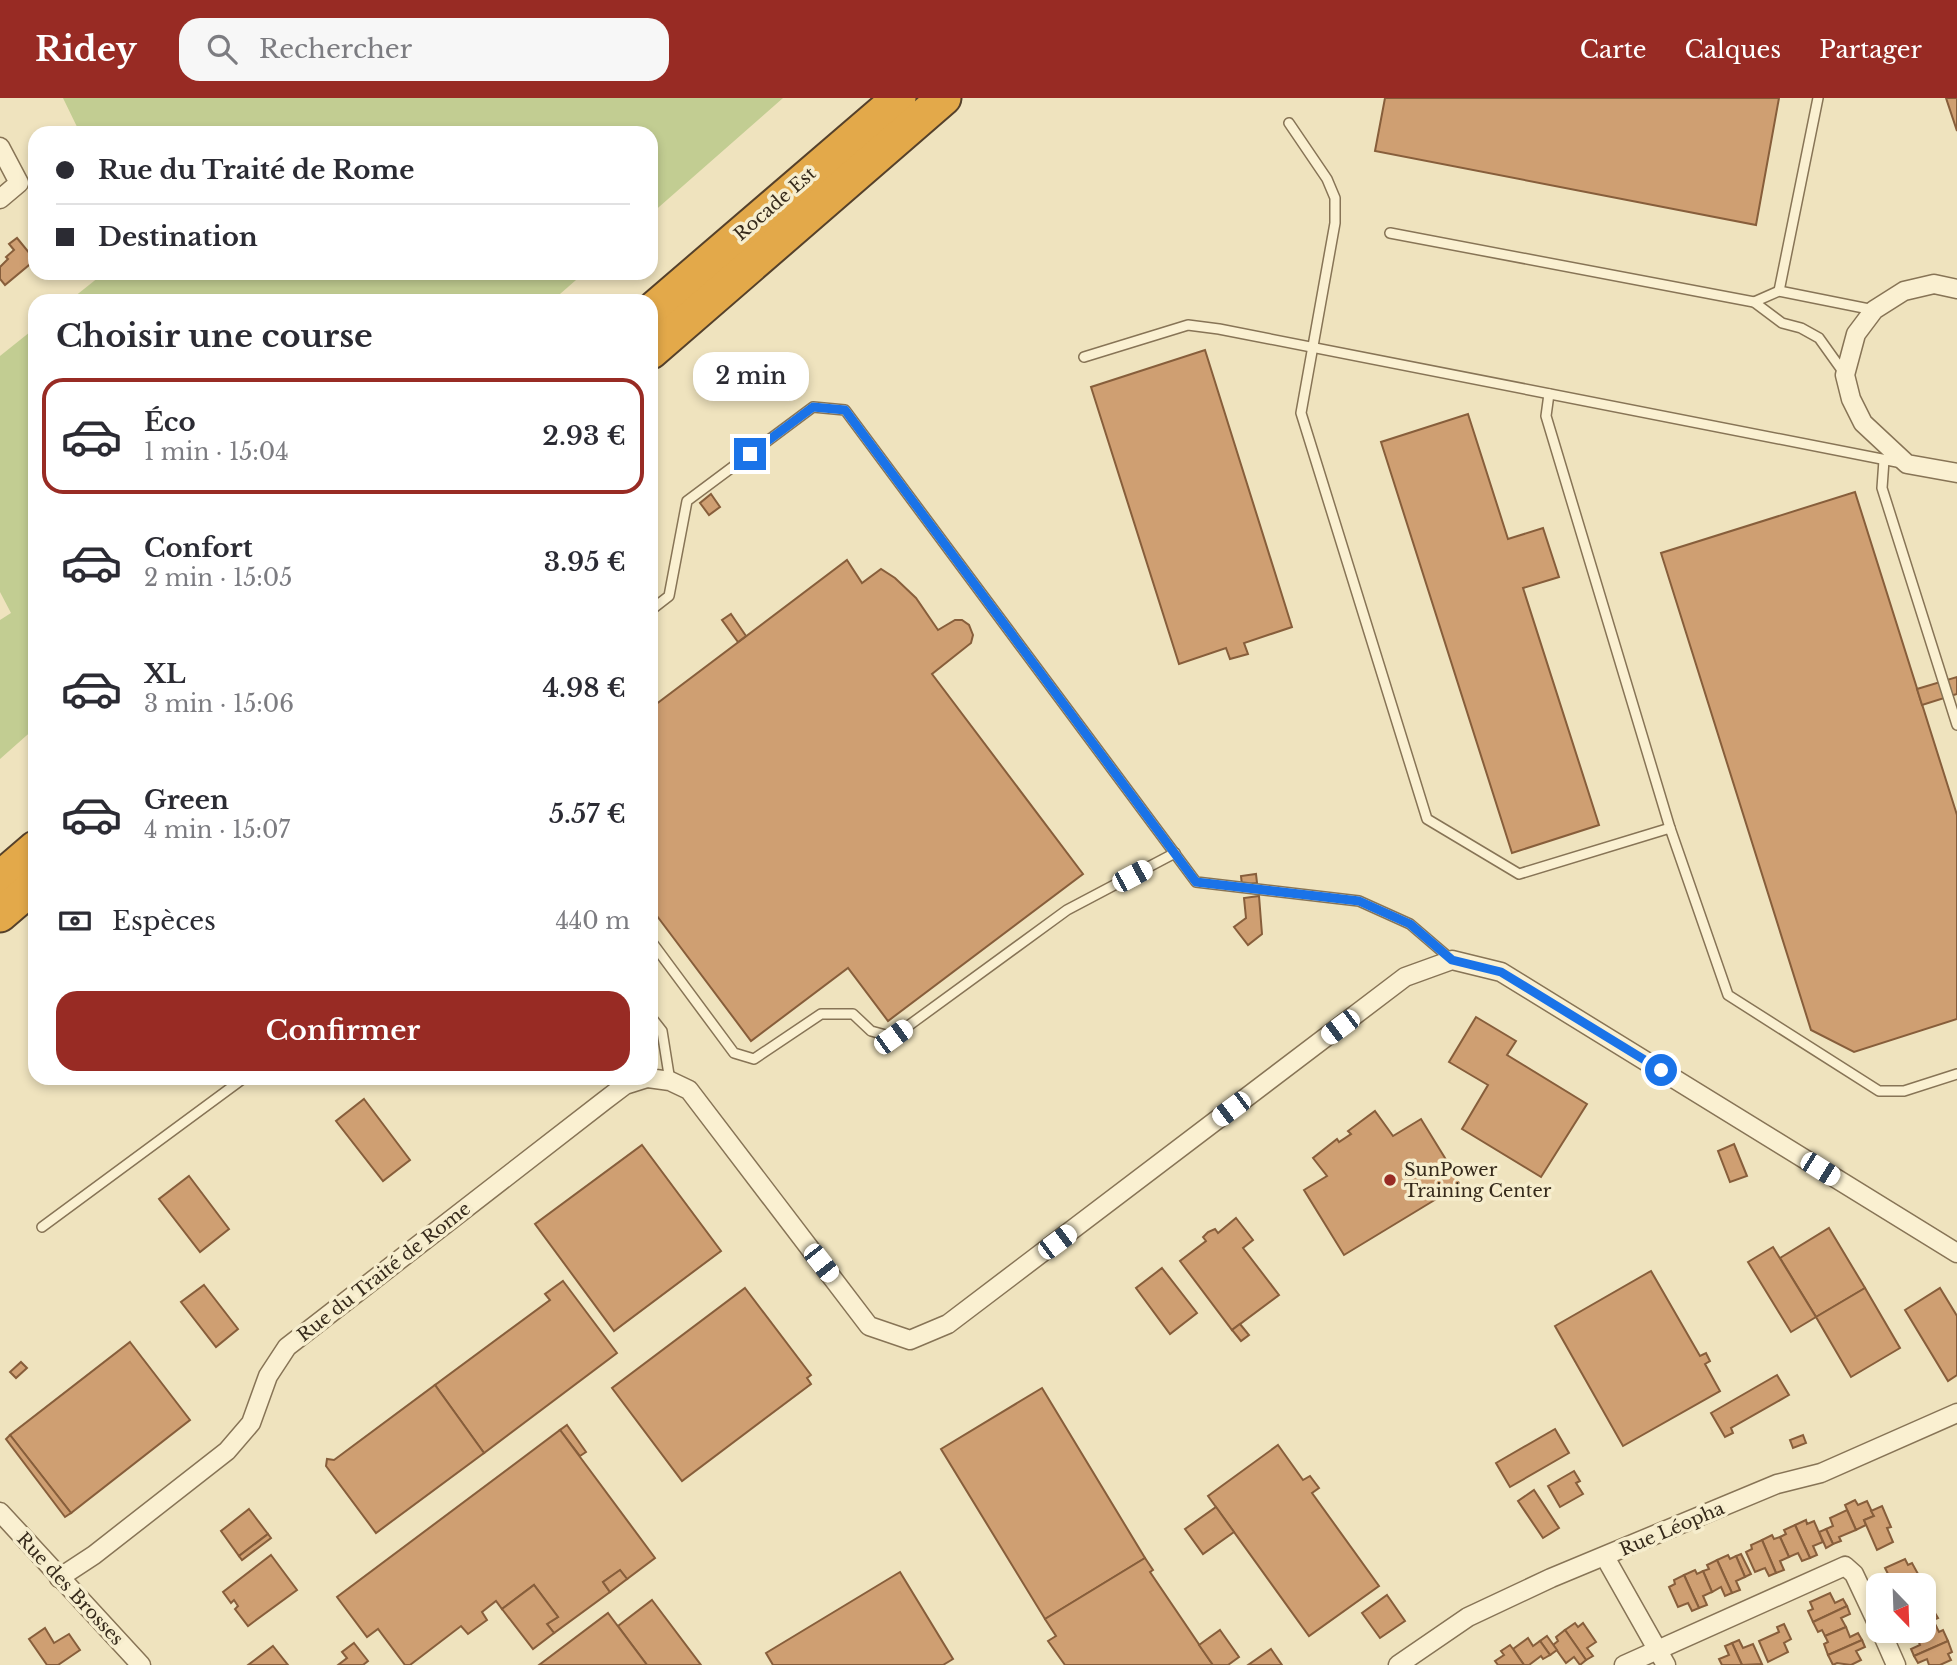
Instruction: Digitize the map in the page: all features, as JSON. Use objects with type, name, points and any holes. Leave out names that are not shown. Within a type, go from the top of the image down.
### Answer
[{"type":"highway","points":[[658,301],[877,98]]},
{"type":"highway","name":"Rocade Est","points":[[658,302],[899,98]]},
{"type":"highway","name":"Rocade Est","points":[[658,346],[944,98]]},
{"type":"highway","points":[[0,878],[28,854]]},
{"type":"highway","points":[[0,915],[28,891]]},
{"type":"street","points":[[0,147],[19,183],[0,199]]},
{"type":"street","points":[[1957,289],[1934,284],[1904,291],[1874,310],[1856,334],[1845,375],[1851,399],[1863,423],[1907,464],[1957,473]]},
{"type":"street","points":[[1452,960],[1501,972],[1957,1253]]},
{"type":"street","name":"Rue du Traité de Rome","points":[[658,1079],[670,1081],[689,1090],[870,1326],[910,1340],[948,1324],[1405,977],[1452,960]]},
{"type":"street","name":"Rue du Traité de Rome","points":[[59,1578],[94,1555],[227,1451],[251,1423],[268,1376],[287,1348],[625,1085]]},
{"type":"street","name":"Rue Léopha","points":[[1398,1665],[1468,1617],[1551,1578],[1777,1484],[1821,1473],[1957,1413]]},
{"type":"street","name":"Rue des Brosses","points":[[0,1512],[141,1665]]},
{"type":"street","points":[[1605,1557],[1662,1657]]},
{"type":"street","points":[[1624,1665],[1662,1657],[1845,1566],[1854,1574],[1866,1600]]},
{"type":"street","points":[[1886,1643],[1896,1665]]},
{"type":"lane","points":[[1779,291],[1818,98]]},
{"type":"lane","points":[[1289,123],[1327,179],[1335,198],[1335,223],[1301,414],[1427,818],[1519,874],[1670,828]]},
{"type":"lane","points":[[1390,233],[1754,302],[1782,323],[1801,328],[1819,338],[1845,375]]},
{"type":"lane","points":[[1754,302],[1779,291],[1874,310]]},
{"type":"lane","points":[[1084,357],[1188,325],[1907,464]]},
{"type":"lane","points":[[1549,394],[1546,416],[1670,828],[1728,995],[1879,1091],[1904,1091],[1957,1074]]},
{"type":"lane","points":[[658,605],[669,596],[687,501],[813,407],[845,410],[1196,882],[1359,901],[1410,924],[1452,960]]},
{"type":"lane","points":[[1884,460],[1882,488],[1957,725]]},
{"type":"lane","points":[[658,950],[734,1053],[754,1059],[821,1014],[853,1014],[871,1031],[893,1037],[1067,910],[1175,853]]},
{"type":"lane","points":[[658,1026],[662,1031],[670,1081]]},
{"type":"lane","points":[[42,1227],[235,1085]]},
{"type":"green space","points":[[63,98],[783,98],[658,208],[658,126],[77,126]]},
{"type":"green space","points":[[95,280],[576,280],[560,294],[78,294]]},
{"type":"green space","points":[[28,334],[28,734],[0,759],[0,620],[11,613],[0,592],[0,356]]},
{"type":"building","points":[[1385,98],[1779,98],[1756,225],[1375,151]]},
{"type":"building","points":[[1946,98],[1957,98],[1957,131]]},
{"type":"building","points":[[17,238],[28,251],[28,266],[5,285],[0,279],[0,267],[14,250],[9,244]]},
{"type":"building","points":[[1205,350],[1292,627],[1244,643],[1248,654],[1230,659],[1226,648],[1179,664],[1091,387]]},
{"type":"building","points":[[1468,414],[1508,539],[1543,528],[1559,577],[1523,588],[1599,825],[1512,853],[1381,442]]},
{"type":"building","points":[[1855,492],[1957,815],[1957,1019],[1854,1052],[1811,1030],[1661,553]]},
{"type":"building","points":[[711,494],[720,507],[709,515],[700,503]]},
{"type":"building","points":[[847,560],[862,583],[881,569],[916,598],[938,630],[955,620],[962,620],[969,625],[973,635],[971,643],[932,674],[1083,874],[888,1021],[848,968],[751,1041],[658,917],[658,703]]},
{"type":"building","points":[[731,614],[746,636],[738,642],[722,620]]},
{"type":"building","points":[[1957,677],[1957,694],[1922,705],[1917,689]]},
{"type":"building","points":[[1256,874],[1257,883],[1242,885],[1241,876]]},
{"type":"building","points":[[1259,896],[1262,934],[1248,945],[1234,927],[1246,918],[1244,898]]},
{"type":"building","points":[[1476,1017],[1516,1041],[1507,1055],[1587,1104],[1541,1177],[1462,1129],[1488,1085],[1449,1062]]},
{"type":"building","points":[[364,1099],[410,1160],[383,1181],[336,1121]]},
{"type":"building","name":"SunPower Training Center","points":[[1375,1111],[1393,1136],[1421,1119],[1461,1184],[1344,1255],[1304,1190],[1327,1176],[1313,1158],[1337,1139],[1339,1142],[1351,1134],[1348,1131]]},
{"type":"building","points":[[1734,1144],[1747,1176],[1730,1182],[1718,1151]]},
{"type":"building","points":[[642,1145],[721,1251],[614,1331],[535,1224]]},
{"type":"building","points":[[189,1176],[229,1229],[200,1252],[159,1199]]},
{"type":"building","points":[[1236,1218],[1253,1240],[1243,1248],[1279,1295],[1232,1330],[1180,1261],[1206,1241],[1203,1237],[1208,1232],[1215,1229],[1218,1233]]},
{"type":"building","points":[[1829,1228],[1865,1288],[1816,1317],[1780,1258]]},
{"type":"building","points":[[1773,1247],[1816,1317],[1791,1332],[1748,1262]]},
{"type":"building","points":[[1162,1268],[1197,1313],[1170,1334],[1136,1288]]},
{"type":"building","points":[[1651,1271],[1700,1356],[1706,1353],[1710,1361],[1705,1364],[1720,1391],[1623,1446],[1555,1326]]},
{"type":"building","points":[[563,1281],[617,1353],[484,1453],[435,1385],[550,1300],[545,1294]]},
{"type":"building","points":[[204,1285],[238,1329],[216,1347],[181,1302]]},
{"type":"building","points":[[745,1288],[811,1375],[807,1378],[811,1384],[682,1481],[612,1388]]},
{"type":"building","points":[[1865,1288],[1900,1348],[1851,1377],[1816,1317]]},
{"type":"building","points":[[1940,1288],[1957,1316],[1957,1375],[1948,1381],[1905,1310]]},
{"type":"building","points":[[1240,1324],[1249,1335],[1241,1341],[1232,1330]]},
{"type":"building","points":[[130,1342],[190,1420],[71,1513],[10,1435]]},
{"type":"building","points":[[21,1362],[27,1368],[16,1378],[10,1372]]},
{"type":"building","points":[[1777,1375],[1789,1395],[1731,1428],[1733,1433],[1725,1437],[1711,1413]]},
{"type":"building","points":[[435,1385],[484,1453],[376,1533],[326,1466],[327,1459],[334,1460]]},
{"type":"building","points":[[1042,1388],[1145,1558],[1045,1619],[941,1449]]},
{"type":"building","points":[[567,1425],[586,1452],[580,1456],[560,1430]]},
{"type":"building","points":[[1555,1429],[1569,1453],[1510,1487],[1496,1463]]},
{"type":"building","points":[[560,1430],[655,1558],[627,1579],[620,1570],[603,1582],[610,1592],[554,1633],[547,1624],[558,1617],[534,1585],[502,1609],[496,1601],[482,1612],[487,1620],[468,1634],[461,1626],[410,1665],[405,1665],[378,1629],[367,1637],[337,1597]]},
{"type":"building","points":[[10,1435],[71,1513],[65,1517],[6,1439]]},
{"type":"building","points":[[1803,1435],[1806,1443],[1793,1448],[1790,1440]]},
{"type":"building","points":[[1278,1445],[1303,1480],[1310,1476],[1319,1488],[1312,1493],[1379,1586],[1309,1636],[1208,1496]]},
{"type":"building","points":[[1574,1471],[1580,1481],[1576,1483],[1583,1494],[1560,1507],[1548,1486]]},
{"type":"building","points":[[1534,1490],[1559,1528],[1543,1538],[1518,1501]]},
{"type":"building","points":[[1855,1500],[1858,1505],[1867,1501],[1874,1516],[1864,1520],[1866,1525],[1856,1530],[1845,1505]]},
{"type":"building","points":[[1882,1506],[1891,1527],[1887,1528],[1893,1542],[1877,1550],[1864,1520],[1874,1516],[1871,1511]]},
{"type":"building","points":[[1216,1507],[1234,1532],[1203,1554],[1185,1529]]},
{"type":"building","points":[[249,1509],[268,1534],[239,1556],[221,1531]]},
{"type":"building","points":[[1847,1510],[1856,1530],[1839,1537],[1841,1541],[1833,1544],[1826,1529],[1833,1526],[1830,1518]]},
{"type":"building","points":[[1806,1520],[1807,1524],[1814,1521],[1823,1542],[1813,1546],[1817,1555],[1810,1558],[1795,1525]]},
{"type":"building","points":[[1795,1525],[1810,1558],[1802,1561],[1798,1553],[1789,1557],[1780,1537],[1786,1534],[1784,1530]]},
{"type":"building","points":[[1826,1529],[1833,1544],[1826,1548],[1819,1532]]},
{"type":"building","points":[[268,1534],[271,1538],[242,1560],[239,1556]]},
{"type":"building","points":[[1772,1535],[1774,1539],[1780,1537],[1789,1557],[1780,1561],[1784,1570],[1776,1573],[1762,1540]]},
{"type":"building","points":[[1762,1540],[1776,1573],[1769,1576],[1765,1568],[1755,1572],[1746,1552],[1752,1549],[1751,1545]]},
{"type":"building","points":[[1741,1554],[1751,1574],[1745,1577],[1736,1556]]},
{"type":"building","points":[[271,1555],[297,1590],[248,1626],[235,1609],[238,1606],[234,1600],[231,1603],[223,1592]]},
{"type":"building","points":[[1728,1555],[1730,1559],[1736,1556],[1745,1577],[1736,1581],[1740,1590],[1732,1593],[1717,1560]]},
{"type":"building","points":[[1145,1558],[1153,1570],[1150,1572],[1213,1665],[1065,1665],[1048,1641],[1056,1636],[1045,1619]]},
{"type":"building","points":[[1905,1559],[1908,1565],[1912,1563],[1917,1573],[1888,1573],[1885,1568]]},
{"type":"building","points":[[1717,1560],[1732,1593],[1725,1596],[1721,1587],[1712,1592],[1703,1571],[1709,1569],[1707,1565]]},
{"type":"building","points":[[620,1570],[627,1579],[610,1592],[603,1582]]},
{"type":"building","points":[[1695,1570],[1697,1574],[1703,1571],[1712,1592],[1703,1596],[1707,1605],[1699,1608],[1684,1575]]},
{"type":"building","points":[[900,1572],[953,1659],[943,1665],[773,1665],[766,1653]]},
{"type":"building","points":[[1684,1575],[1699,1608],[1692,1611],[1688,1603],[1678,1607],[1669,1587],[1675,1584],[1674,1580]]},
{"type":"building","points":[[534,1585],[558,1617],[547,1624],[554,1633],[533,1649],[502,1609]]},
{"type":"building","points":[[1830,1593],[1835,1603],[1843,1599],[1847,1606],[1813,1622],[1808,1611],[1813,1609],[1810,1602]]},
{"type":"building","points":[[1387,1595],[1405,1621],[1380,1638],[1362,1613]]},
{"type":"building","points":[[652,1600],[701,1665],[647,1665],[618,1626]]},
{"type":"building","points":[[1847,1606],[1850,1614],[1841,1618],[1846,1627],[1825,1636],[1822,1630],[1818,1632],[1813,1622]]},
{"type":"building","points":[[608,1613],[647,1665],[539,1665]]},
{"type":"building","points":[[1575,1623],[1578,1627],[1583,1623],[1596,1642],[1587,1648],[1593,1656],[1586,1660],[1565,1630]]},
{"type":"building","points":[[1784,1624],[1791,1639],[1784,1643],[1788,1652],[1768,1662],[1759,1641],[1779,1632],[1777,1627]]},
{"type":"building","points":[[1936,1626],[1939,1632],[1943,1630],[1948,1641],[1914,1656],[1911,1649],[1919,1643],[1936,1643]]},
{"type":"building","points":[[1846,1627],[1850,1637],[1858,1633],[1862,1640],[1828,1655],[1824,1644],[1828,1642],[1825,1636]]},
{"type":"building","points":[[45,1628],[54,1643],[69,1634],[80,1650],[58,1665],[47,1665],[29,1639]]},
{"type":"building","points":[[1220,1630],[1239,1657],[1228,1665],[1213,1665],[1199,1645]]},
{"type":"building","points":[[1565,1630],[1586,1660],[1580,1665],[1574,1657],[1566,1663],[1553,1645],[1558,1641],[1556,1637]]},
{"type":"building","points":[[1547,1636],[1557,1650],[1550,1655],[1540,1641]]},
{"type":"building","points":[[1528,1638],[1533,1646],[1540,1641],[1550,1655],[1543,1659],[1541,1656],[1529,1665],[1524,1665],[1513,1649]]},
{"type":"building","points":[[1739,1640],[1743,1648],[1753,1644],[1762,1664],[1742,1665],[1732,1643]]},
{"type":"building","points":[[1862,1640],[1865,1647],[1856,1651],[1861,1660],[1851,1665],[1833,1665],[1828,1655]]},
{"type":"building","points":[[1948,1641],[1952,1652],[1948,1654],[1951,1660],[1940,1665],[1929,1665],[1927,1659],[1918,1663],[1914,1656]]},
{"type":"building","points":[[354,1643],[368,1661],[363,1665],[338,1665],[347,1658],[342,1652]]},
{"type":"building","points":[[1732,1643],[1742,1665],[1722,1665],[1719,1659],[1729,1655],[1725,1646]]},
{"type":"building","points":[[1510,1645],[1524,1665],[1498,1665],[1495,1661],[1504,1655],[1501,1651]]},
{"type":"building","points":[[273,1646],[288,1665],[248,1665]]},
{"type":"building","points":[[1271,1649],[1282,1665],[1248,1665]]},
{"type":"place","name":"SunPower Training Center","points":[[1390,1180]]},
{"type":"route","points":[[750,454],[813,407],[845,410],[1196,882],[1359,901],[1410,924],[1452,960],[1501,972],[1661,1070]]}]
